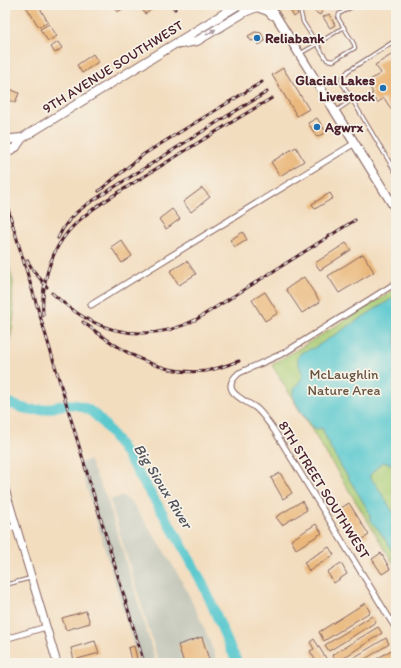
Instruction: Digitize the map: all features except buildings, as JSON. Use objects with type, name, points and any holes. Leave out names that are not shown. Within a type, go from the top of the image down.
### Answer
[{"type":"main road","name":"9TH AVENUE SOUTHWEST","points":[[5,143],[22,138],[238,5]]},
{"type":"main road","points":[[269,5],[396,210]]},
{"type":"main road","points":[[175,44],[197,41],[257,6],[268,11],[278,21]]},
{"type":"main road","name":"9TH AVENUE SOUTHWEST","points":[[5,153],[16,147],[22,138]]},
{"type":"street","points":[[91,305],[355,143]]},
{"type":"street","name":"8TH STREET SOUTHWEST","points":[[396,283],[284,353],[239,373],[232,381],[231,386],[234,394],[261,413],[270,425],[396,629]]},
{"type":"street","points":[[5,489],[57,663]]},
{"type":"street","points":[[5,529],[16,526]]},
{"type":"street","points":[[5,640],[46,627]]},
{"type":"lane","points":[[299,5],[303,22],[327,60],[330,62],[333,62],[355,48],[338,18],[339,14],[353,5]]},
{"type":"lane","points":[[299,54],[344,27]]},
{"type":"lane","points":[[396,40],[348,71],[341,82],[396,173]]},
{"type":"lane","points":[[334,111],[352,100]]},
{"type":"lane","points":[[5,585],[31,578]]},
{"type":"shaded area","points":[[89,460],[108,502],[156,663],[139,663],[79,463]]},
{"type":"shaded area","points":[[123,496],[132,503],[161,546],[185,587],[205,630],[218,663],[159,663],[110,500]]},
{"type":"green space","points":[[5,251],[13,281],[12,301],[14,314],[11,335],[6,351],[5,365]]},
{"type":"green space","name":"McLaughlin Nature Area","points":[[396,289],[396,562],[394,564],[272,365]]},
{"type":"water","name":"McLaughlin Nature Area","points":[[396,296],[396,465],[382,462],[370,475],[370,479],[375,483],[393,512],[396,513],[396,557],[394,556],[388,543],[371,520],[368,510],[332,451],[322,428],[316,429],[313,427],[294,400],[293,392],[303,375],[298,360],[299,354],[314,348]]},
{"type":"waterway","name":"Big Sioux River","points":[[5,401],[30,410],[41,410],[66,405],[79,406],[87,409],[100,420],[114,436],[196,570],[228,644],[238,663]]},
{"type":"railway","points":[[172,5],[175,9]]},
{"type":"railway","points":[[99,191],[144,154],[262,82]]},
{"type":"railway","points":[[58,238],[69,220],[86,205],[267,92]]},
{"type":"railway","points":[[43,315],[43,293],[51,261],[55,251],[74,225],[90,211],[108,199],[272,98]]},
{"type":"railway","points":[[5,199],[144,663]]},
{"type":"railway","points":[[52,293],[69,308],[84,317],[102,326],[115,330],[143,333],[171,329],[197,319],[355,220]]},
{"type":"railway","points":[[27,260],[47,287]]},
{"type":"railway","points":[[83,322],[125,351],[140,359],[172,370],[189,372],[206,371],[239,361]]},
{"type":"place","name":"Reliabank","points":[[257,38]]},
{"type":"place","name":"Glacial Lakes Livestock","points":[[383,88]]},
{"type":"place","name":"Agwrx","points":[[317,127]]}]
